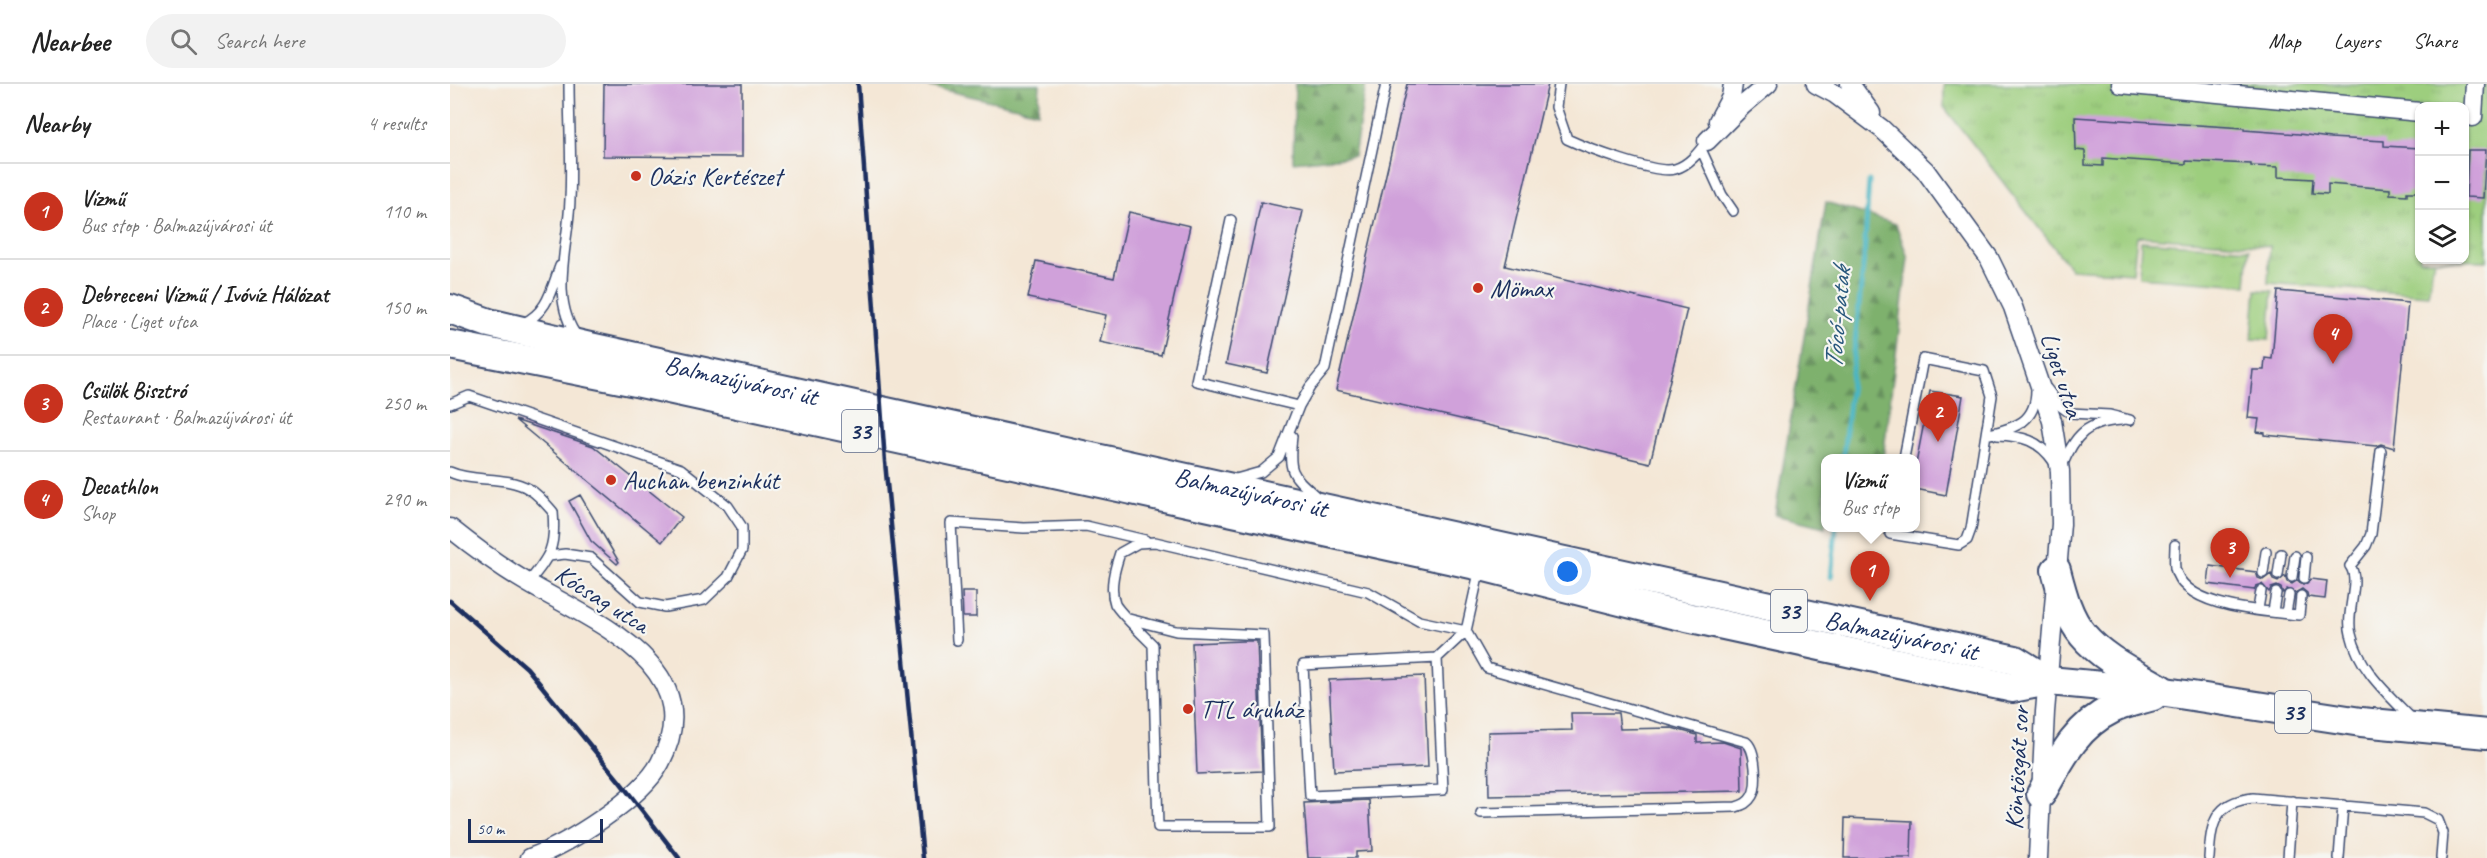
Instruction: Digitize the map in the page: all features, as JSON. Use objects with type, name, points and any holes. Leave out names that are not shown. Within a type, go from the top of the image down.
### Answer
[{"type":"main road","name":"Balmazújvárosi út","points":[[450,309],[500,325],[586,346],[1329,508],[1496,548],[2015,660],[2049,681]]},
{"type":"main road","name":"Balmazújvárosi út","points":[[450,345],[603,375],[1481,566],[1664,612],[2012,688],[2049,681],[2166,692],[2361,722],[2487,734]]},
{"type":"main road","points":[[2056,570],[2066,605],[2083,635],[2118,663],[2166,692]]},
{"type":"main road","points":[[2041,795],[2070,742],[2083,728],[2113,708],[2166,692]]},
{"type":"street","points":[[1704,145],[1731,97],[1733,84]]},
{"type":"street","points":[[1704,145],[1742,106],[1768,84]]},
{"type":"street","name":"Liget utca","points":[[1816,84],[1835,94],[1882,129],[1925,170],[1989,258],[2013,307],[2052,421],[2060,471],[2061,524],[2049,681]]},
{"type":"street","name":"Liget utca","points":[[1850,84],[1882,129]]},
{"type":"street","points":[[2121,84],[2415,112]]},
{"type":"street","points":[[2475,84],[2475,117]]},
{"type":"street","name":"Kócsag utca","points":[[450,528],[503,568],[612,631],[646,657],[659,672],[667,691],[671,712],[670,731],[665,753],[656,771],[643,786],[607,814],[548,853],[530,858]]},
{"type":"street","name":"Köntösgát sor","points":[[2038,858],[2049,681]]},
{"type":"lane","points":[[569,84],[570,200],[562,261],[563,310],[577,337],[586,346]]},
{"type":"lane","points":[[1219,484],[1261,472],[1279,458],[1299,406],[1310,387],[1325,369],[1386,84]]},
{"type":"lane","points":[[1559,84],[1556,107],[1567,139],[1591,150],[1667,171],[1687,163],[1704,145],[1722,195],[1733,211]]},
{"type":"lane","points":[[1231,220],[1196,381],[1299,406]]},
{"type":"lane","points":[[500,325],[519,326],[532,320],[545,307],[562,261]]},
{"type":"lane","points":[[1890,532],[1890,534],[1959,544],[1968,540],[1992,396],[1984,371],[1923,359],[1905,454]]},
{"type":"lane","points":[[1986,435],[2015,428],[2029,416],[2036,399],[2037,375]]},
{"type":"lane","points":[[2037,375],[2059,405],[2070,413],[2110,415],[2130,420],[2114,421],[2086,428],[2074,439],[2060,471]]},
{"type":"lane","points":[[450,404],[469,396],[681,469],[728,506],[742,527],[742,550],[728,577],[704,600],[665,607],[640,602],[591,558],[565,554],[549,556]]},
{"type":"lane","points":[[1293,425],[1289,462],[1293,473],[1329,508]]},
{"type":"lane","points":[[1986,435],[2026,439],[2042,446],[2060,471]]},
{"type":"lane","points":[[2381,451],[2371,534],[2366,546],[2350,566],[2354,572],[2355,584],[2348,622],[2351,637],[2362,661],[2376,681],[2422,729]]},
{"type":"lane","points":[[450,472],[465,479],[483,478],[529,488],[553,512],[555,533],[549,556],[528,583]]},
{"type":"lane","points":[[957,640],[951,523],[1024,528],[1086,526],[1368,592],[1419,621],[1466,631],[1487,668],[1746,742],[1752,746],[1755,754],[1754,792],[1745,804],[1736,807],[1481,813]]},
{"type":"lane","points":[[1128,619],[1176,631],[1264,634],[1270,827],[1158,827],[1153,645],[1128,619],[1115,604],[1113,576],[1120,553],[1138,543],[1155,542]]},
{"type":"lane","points":[[2175,545],[2175,570],[2185,586],[2199,597],[2219,603],[2299,615],[2301,596]]},
{"type":"lane","points":[[2263,573],[2266,552]]},
{"type":"lane","points":[[2278,575],[2281,554]]},
{"type":"lane","points":[[2292,577],[2295,556]]},
{"type":"lane","points":[[2304,578],[2306,557]]},
{"type":"lane","points":[[1437,658],[1443,790],[1310,796],[1304,665],[1437,658],[1466,631],[1481,566]]},
{"type":"lane","points":[[2258,609],[2261,591]]},
{"type":"lane","points":[[2273,611],[2276,593]]},
{"type":"lane","points":[[2286,613],[2289,595]]},
{"type":"lane","points":[[2209,858],[2215,820],[2222,810],[2241,800],[2292,801],[2424,813],[2438,820],[2443,833],[2441,858]]},
{"type":"lane","points":[[2288,858],[2292,801]]},
{"type":"lane","points":[[2339,858],[2343,805]]},
{"type":"green space","points":[[924,84],[1040,84],[1038,112],[923,85]]},
{"type":"green space","points":[[1295,84],[1366,84],[1354,156],[1293,162]]},
{"type":"green space","points":[[1944,84],[2487,84],[2487,261],[2469,261],[2469,102],[2415,102],[2415,264],[2433,264],[2428,295],[2268,283],[2270,246],[2137,236],[2133,273],[2071,269],[1944,107]]},
{"type":"green space","points":[[1826,202],[1896,224],[1908,258],[1884,454],[1821,454],[1821,526],[1775,515]]},
{"type":"green space","points":[[2141,241],[2249,249],[2246,285],[2139,277]]},
{"type":"green space","points":[[2256,290],[2273,291],[2269,340],[2252,339]]},
{"type":"building","points":[[604,84],[742,84],[742,157],[603,156]]},
{"type":"building","name":"Mömax","points":[[1407,84],[1548,84],[1505,266],[1687,309],[1650,463],[1336,390]]},
{"type":"building","points":[[2075,117],[2244,128],[2244,130],[2330,138],[2384,141],[2384,146],[2415,148],[2415,192],[2407,192],[2407,195],[2390,194],[2390,189],[2328,184],[2328,194],[2312,193],[2313,179],[2278,177],[2278,167],[2251,166],[2251,164],[2186,161],[2186,164],[2103,158],[2103,166],[2085,165],[2085,151],[2076,150]]},
{"type":"building","points":[[2469,150],[2486,150],[2483,198],[2469,197]]},
{"type":"building","points":[[1261,202],[1303,211],[1267,373],[1226,364]]},
{"type":"building","points":[[1129,212],[1190,226],[1161,355],[1100,342],[1106,315],[1028,298],[1036,261],[1114,278]]},
{"type":"building","points":[[2278,291],[2408,303],[2394,448],[2381,444],[2376,446],[2265,435],[2265,433],[2257,432],[2259,419],[2248,418],[2253,370],[2264,370],[2265,358],[2272,359]]},
{"type":"building","points":[[1930,391],[1963,396],[1946,495],[1920,490],[1920,454],[1918,454]]},
{"type":"building","name":"Auchan benzinkút","points":[[515,420],[593,446],[682,517],[662,542]]},
{"type":"building","points":[[580,495],[619,562],[617,564],[591,541],[569,501]]},
{"type":"building","points":[[2210,566],[2256,572],[2258,578],[2263,580],[2271,574],[2273,580],[2278,582],[2285,576],[2287,582],[2292,584],[2298,580],[2301,584],[2306,584],[2311,579],[2327,581],[2325,599],[2308,597],[2302,589],[2295,593],[2287,589],[2283,593],[2277,586],[2271,588],[2269,592],[2262,584],[2256,586],[2254,590],[2208,584]]},
{"type":"building","points":[[962,592],[976,592],[976,617],[963,617]]},
{"type":"building","points":[[1257,641],[1262,771],[1197,774],[1192,643]]},
{"type":"building","points":[[1424,676],[1428,767],[1334,771],[1329,680]]},
{"type":"building","points":[[1571,713],[1618,713],[1620,729],[1672,728],[1697,735],[1697,743],[1723,742],[1741,748],[1742,791],[1489,796],[1488,732],[1572,730]]},
{"type":"building","points":[[1369,800],[1372,851],[1356,852],[1356,858],[1308,858],[1304,803]]},
{"type":"building","points":[[1845,818],[1912,821],[1911,858],[1844,858]]},
{"type":"waterway","name":"Tócó-patak","points":[[1843,454],[1864,257],[1869,181]]},
{"type":"waterway","name":"Tócó-patak","points":[[1831,577],[1836,532]]},
{"type":"railway","points":[[858,84],[885,462],[923,858]]},
{"type":"railway","points":[[450,601],[527,668],[679,858]]},
{"type":"place","name":"Oázis Kertészet","points":[[636,176]]},
{"type":"place","name":"Mömax","points":[[1478,288]]},
{"type":"place","name":"Decathlon","points":[[2333,364]]},
{"type":"place","name":"Debreceni Vízmű / Ivóvíz Hálózat","points":[[1938,442]]},
{"type":"place","name":"Auchan benzinkút","points":[[611,480]]},
{"type":"place","name":"Csülök Bisztró","points":[[2230,578]]},
{"type":"place","name":"Vízmű","points":[[1870,601]]},
{"type":"place","name":"TTL áruház","points":[[1188,709]]}]
